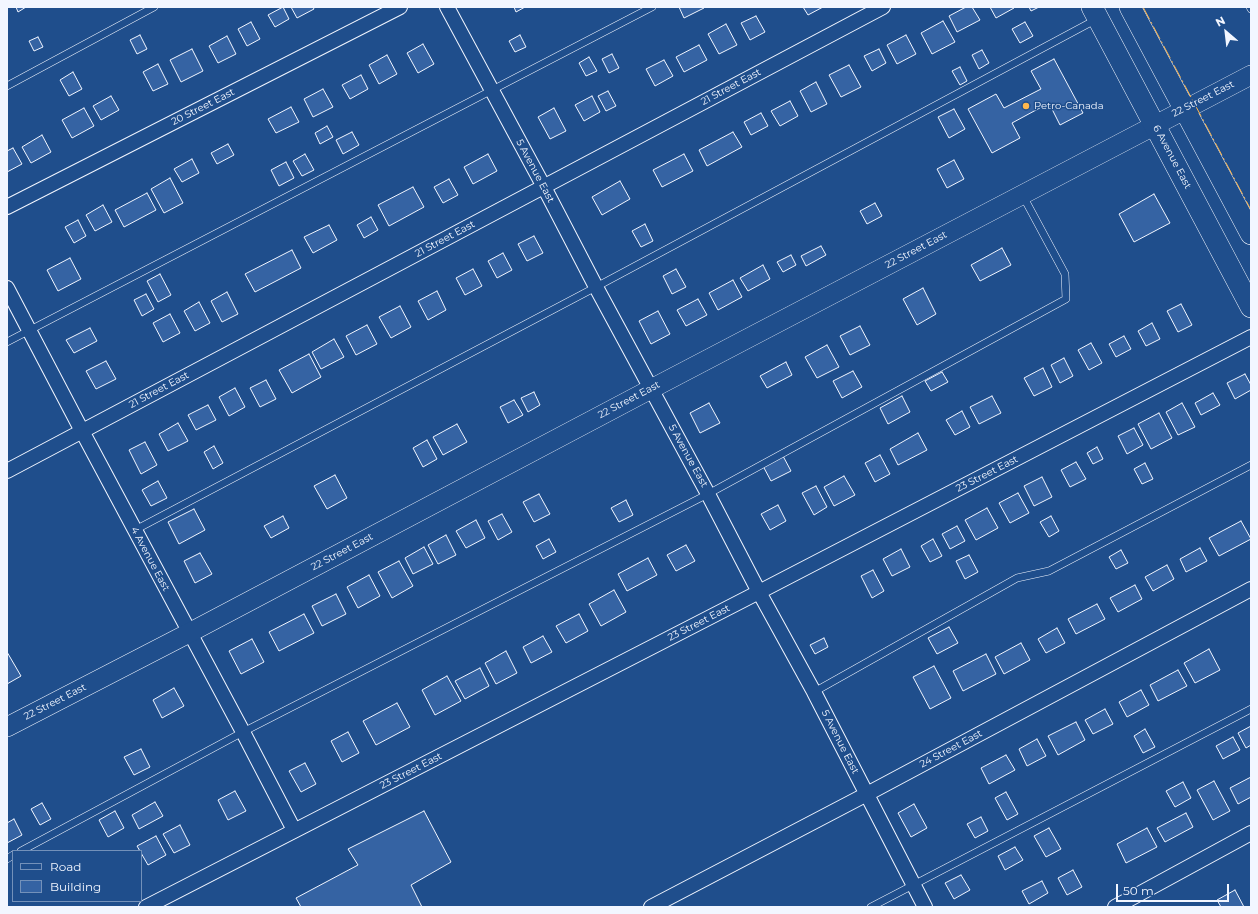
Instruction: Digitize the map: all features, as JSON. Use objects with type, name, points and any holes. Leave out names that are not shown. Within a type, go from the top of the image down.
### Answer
[{"type":"main road","points":[[1130,7],[1251,234]]},
{"type":"main road","name":"6 Avenue East","points":[[1095,13],[1251,307]]},
{"type":"street","name":"20 Street East","points":[[7,208],[400,7]]},
{"type":"street","name":"5 Avenue East","points":[[447,7],[814,692],[925,907]]},
{"type":"street","name":"21 Street East","points":[[7,471],[883,7]]},
{"type":"street","name":"22 Street East","points":[[7,727],[189,633],[1251,74]]},
{"type":"street","name":"4 Avenue East","points":[[7,288],[294,830]]},
{"type":"street","name":"23 Street East","points":[[146,907],[760,592],[1251,337]]},
{"type":"street","name":"24 Street East","points":[[651,907],[867,794],[1251,588]]},
{"type":"street","points":[[1115,907],[1251,833]]},
{"type":"lane","points":[[7,86],[154,7]]},
{"type":"lane","points":[[7,342],[652,7]]},
{"type":"lane","points":[[135,530],[596,287],[1095,13]]},
{"type":"lane","points":[[23,850],[243,732],[708,494],[1066,299],[1065,274],[1022,194]]},
{"type":"lane","points":[[814,692],[1017,578],[1049,571],[1251,465]]},
{"type":"lane","points":[[871,907],[1251,709]]},
{"type":"building","points":[[16,7],[26,7],[18,12]]},
{"type":"building","points":[[283,7],[289,19],[275,27],[268,15]]},
{"type":"building","points":[[291,7],[313,7],[314,9],[297,18]]},
{"type":"building","points":[[514,7],[525,7],[516,12]]},
{"type":"building","points":[[679,7],[704,7],[704,8],[684,18]]},
{"type":"building","points":[[803,7],[823,7],[808,15]]},
{"type":"building","points":[[966,7],[972,7],[980,20],[957,32],[949,16]]},
{"type":"building","points":[[990,7],[1013,7],[1014,8],[996,18]]},
{"type":"building","points":[[1029,7],[1039,7],[1031,11]]},
{"type":"building","points":[[756,16],[765,32],[750,40],[741,23]]},
{"type":"building","points":[[943,21],[955,42],[932,54],[921,33]]},
{"type":"building","points":[[251,22],[260,39],[247,46],[238,29]]},
{"type":"building","points":[[1025,22],[1033,36],[1020,43],[1012,29]]},
{"type":"building","points":[[726,24],[737,45],[719,54],[708,34]]},
{"type":"building","points":[[140,35],[147,49],[137,54],[130,40]]},
{"type":"building","points":[[520,35],[526,47],[515,52],[509,41]]},
{"type":"building","points":[[906,35],[916,54],[897,64],[887,45]]},
{"type":"building","points":[[227,36],[236,54],[218,63],[209,46]]},
{"type":"building","points":[[38,37],[43,47],[34,51],[29,41]]},
{"type":"building","points":[[423,44],[434,64],[418,73],[407,53]]},
{"type":"building","points":[[699,45],[707,60],[684,72],[676,57]]},
{"type":"building","points":[[192,49],[203,71],[181,82],[170,60]]},
{"type":"building","points":[[879,49],[886,63],[872,71],[864,56]]},
{"type":"building","points":[[982,50],[989,63],[979,69],[972,55]]},
{"type":"building","points":[[612,54],[619,68],[609,73],[602,59]]},
{"type":"building","points":[[387,55],[397,74],[379,84],[369,65]]},
{"type":"building","points":[[589,57],[597,71],[586,76],[579,63]]},
{"type":"building","name":"Petro-Canada","points":[[1054,59],[1083,113],[1060,125],[1049,103],[1012,123],[1020,138],[992,153],[968,109],[996,94],[1004,108],[1041,89],[1031,71]]},
{"type":"building","points":[[664,60],[673,76],[655,86],[646,69]]},
{"type":"building","points":[[158,64],[168,84],[153,91],[143,72]]},
{"type":"building","points":[[849,65],[861,87],[841,97],[829,75]]},
{"type":"building","points":[[960,67],[967,81],[960,85],[952,71]]},
{"type":"building","points":[[73,72],[82,89],[69,96],[60,80]]},
{"type":"building","points":[[361,75],[368,89],[350,99],[342,85]]},
{"type":"building","points":[[816,82],[827,104],[811,112],[800,91]]},
{"type":"building","points":[[323,89],[333,107],[313,117],[304,99]]},
{"type":"building","points":[[608,91],[616,106],[606,111],[598,96]]},
{"type":"building","points":[[111,96],[119,110],[101,120],[93,106]]},
{"type":"building","points":[[592,96],[600,112],[584,121],[575,105]]},
{"type":"building","points":[[790,101],[798,116],[780,126],[771,111]]},
{"type":"building","points":[[291,107],[299,122],[276,133],[268,119]]},
{"type":"building","points":[[84,108],[94,126],[72,138],[62,120]]},
{"type":"building","points":[[554,108],[566,131],[550,139],[538,117]]},
{"type":"building","points":[[954,109],[965,129],[949,138],[938,117]]},
{"type":"building","points":[[761,113],[768,126],[751,135],[744,122]]},
{"type":"building","points":[[327,126],[333,137],[320,144],[315,133]]},
{"type":"building","points":[[352,132],[359,145],[343,154],[336,140]]},
{"type":"building","points":[[733,132],[742,147],[707,166],[699,150]]},
{"type":"building","points":[[42,135],[51,152],[31,163],[22,147]]},
{"type":"building","points":[[228,144],[234,155],[217,164],[211,153]]},
{"type":"building","points":[[13,148],[22,164],[7,172],[7,151]]},
{"type":"building","points":[[305,154],[314,170],[302,176],[293,161]]},
{"type":"building","points":[[488,154],[497,171],[473,184],[464,167]]},
{"type":"building","points":[[684,154],[693,171],[662,187],[653,170]]},
{"type":"building","points":[[192,159],[199,173],[182,182],[174,169]]},
{"type":"building","points":[[954,160],[964,179],[947,188],[937,169]]},
{"type":"building","points":[[286,162],[294,178],[279,186],[271,170]]},
{"type":"building","points":[[170,178],[183,203],[164,213],[151,189]]},
{"type":"building","points":[[449,179],[458,195],[443,203],[434,187]]},
{"type":"building","points":[[620,181],[630,199],[602,215],[592,197]]},
{"type":"building","points":[[413,187],[424,207],[389,226],[378,205]]},
{"type":"building","points":[[147,193],[156,210],[124,227],[115,210]]},
{"type":"building","points":[[1154,194],[1170,223],[1134,242],[1119,214]]},
{"type":"building","points":[[875,203],[882,216],[867,224],[860,211]]},
{"type":"building","points":[[103,205],[112,222],[95,231],[86,215]]},
{"type":"building","points":[[371,217],[378,230],[364,238],[357,225]]},
{"type":"building","points":[[78,220],[86,236],[74,243],[65,227]]},
{"type":"building","points":[[645,224],[653,241],[641,247],[632,231]]},
{"type":"building","points":[[329,225],[337,240],[313,253],[304,237]]},
{"type":"building","points":[[534,236],[543,253],[527,261],[518,244]]},
{"type":"building","points":[[821,246],[826,255],[806,266],[801,256]]},
{"type":"building","points":[[1002,248],[1011,265],[980,281],[971,265]]},
{"type":"building","points":[[292,250],[301,268],[255,292],[245,274]]},
{"type":"building","points":[[503,253],[512,270],[497,278],[488,261]]},
{"type":"building","points":[[791,255],[796,265],[783,272],[777,262]]},
{"type":"building","points":[[70,258],[81,279],[58,291],[47,270]]},
{"type":"building","points":[[763,265],[770,279],[748,291],[740,278]]},
{"type":"building","points":[[473,269],[482,286],[465,295],[456,278]]},
{"type":"building","points":[[676,269],[686,287],[672,294],[663,276]]},
{"type":"building","points":[[160,274],[171,295],[158,302],[147,281]]},
{"type":"building","points":[[733,280],[742,297],[718,310],[709,293]]},
{"type":"building","points":[[923,288],[936,314],[917,325],[903,299]]},
{"type":"building","points":[[437,291],[446,310],[428,320],[418,301]]},
{"type":"building","points":[[227,292],[238,314],[222,322],[211,301]]},
{"type":"building","points":[[146,294],[154,309],[142,316],[134,300]]},
{"type":"building","points":[[698,299],[707,315],[686,326],[677,310]]},
{"type":"building","points":[[199,302],[210,323],[195,331],[184,311]]},
{"type":"building","points":[[1181,304],[1192,325],[1178,332],[1167,311]]},
{"type":"building","points":[[400,306],[411,327],[391,338],[379,317]]},
{"type":"building","points":[[658,311],[670,334],[651,344],[639,321]]},
{"type":"building","points":[[170,314],[180,333],[163,342],[153,323]]},
{"type":"building","points":[[1152,323],[1160,339],[1146,346],[1138,331]]},
{"type":"building","points":[[367,325],[377,344],[356,355],[346,336]]},
{"type":"building","points":[[860,326],[870,345],[850,355],[840,336]]},
{"type":"building","points":[[90,328],[97,341],[74,353],[66,340]]},
{"type":"building","points":[[1124,336],[1131,349],[1116,357],[1109,344]]},
{"type":"building","points":[[334,339],[344,357],[321,369],[312,352]]},
{"type":"building","points":[[1091,343],[1102,363],[1089,370],[1078,350]]},
{"type":"building","points":[[827,345],[839,367],[817,378],[805,357]]},
{"type":"building","points":[[309,354],[321,377],[292,393],[279,370]]},
{"type":"building","points":[[1064,358],[1073,376],[1060,383],[1051,365]]},
{"type":"building","points":[[106,361],[116,379],[96,389],[86,371]]},
{"type":"building","points":[[786,362],[792,375],[767,388],[760,376]]},
{"type":"building","points":[[1043,368],[1052,387],[1034,396],[1024,378]]},
{"type":"building","points":[[853,371],[862,387],[842,398],[833,381]]},
{"type":"building","points":[[942,372],[948,382],[931,391],[925,381]]},
{"type":"building","points":[[1245,374],[1251,385],[1251,390],[1235,399],[1227,383]]},
{"type":"building","points":[[266,380],[276,399],[260,407],[250,388]]},
{"type":"building","points":[[235,388],[245,407],[229,416],[219,397]]},
{"type":"building","points":[[534,392],[540,405],[528,412],[521,398]]},
{"type":"building","points":[[1213,393],[1220,405],[1201,415],[1195,403]]},
{"type":"building","points":[[902,396],[910,412],[888,424],[880,408]]},
{"type":"building","points":[[992,396],[1001,413],[979,424],[970,407]]},
{"type":"building","points":[[514,400],[523,415],[508,423],[500,407]]},
{"type":"building","points":[[709,403],[720,423],[700,433],[690,413]]},
{"type":"building","points":[[1182,403],[1195,427],[1178,435],[1166,412]]},
{"type":"building","points":[[208,405],[216,420],[196,430],[188,415]]},
{"type":"building","points":[[962,411],[970,427],[955,435],[946,420]]},
{"type":"building","points":[[1159,413],[1172,438],[1151,449],[1138,424]]},
{"type":"building","points":[[178,423],[188,441],[168,451],[159,434]]},
{"type":"building","points":[[457,424],[467,442],[443,455],[433,437]]},
{"type":"building","points":[[1134,428],[1143,445],[1127,454],[1118,436]]},
{"type":"building","points":[[918,433],[927,450],[898,465],[890,449]]},
{"type":"building","points":[[427,440],[437,459],[423,467],[413,448]]},
{"type":"building","points":[[145,442],[157,465],[141,474],[129,450]]},
{"type":"building","points":[[214,446],[223,463],[213,469],[204,452]]},
{"type":"building","points":[[1097,447],[1103,459],[1093,464],[1087,453]]},
{"type":"building","points":[[880,455],[890,474],[875,482],[865,463]]},
{"type":"building","points":[[783,456],[791,471],[771,481],[763,466]]},
{"type":"building","points":[[1076,462],[1086,479],[1070,487],[1061,470]]},
{"type":"building","points":[[1145,463],[1153,479],[1142,484],[1134,469]]},
{"type":"building","points":[[335,475],[347,498],[327,509],[314,486]]},
{"type":"building","points":[[844,476],[855,495],[834,506],[824,487]]},
{"type":"building","points":[[1042,477],[1052,497],[1034,506],[1024,486]]},
{"type":"building","points":[[158,481],[167,498],[151,506],[142,490]]},
{"type":"building","points":[[816,486],[827,507],[814,515],[802,493]]},
{"type":"building","points":[[1018,493],[1029,513],[1010,523],[999,503]]},
{"type":"building","points":[[539,494],[550,514],[534,522],[523,502]]},
{"type":"building","points":[[626,500],[633,515],[619,522],[611,508]]},
{"type":"building","points":[[778,505],[786,521],[770,530],[761,514]]},
{"type":"building","points":[[987,508],[998,528],[976,540],[965,520]]},
{"type":"building","points":[[194,509],[205,530],[179,544],[168,522]]},
{"type":"building","points":[[502,514],[512,532],[498,540],[488,521]]},
{"type":"building","points":[[283,516],[289,528],[271,538],[264,526]]},
{"type":"building","points":[[1051,516],[1059,531],[1049,537],[1040,522]]},
{"type":"building","points":[[476,520],[485,538],[466,548],[456,531]]},
{"type":"building","points":[[1241,521],[1251,539],[1219,556],[1209,538]]},
{"type":"building","points":[[957,526],[965,541],[950,549],[942,534]]},
{"type":"building","points":[[446,535],[456,555],[438,564],[428,545]]},
{"type":"building","points":[[549,539],[556,552],[543,559],[536,546]]},
{"type":"building","points":[[933,539],[942,556],[930,562],[921,546]]},
{"type":"building","points":[[686,545],[695,561],[676,571],[667,555]]},
{"type":"building","points":[[424,547],[433,564],[413,574],[405,558]]},
{"type":"building","points":[[1200,548],[1207,561],[1186,572],[1180,559]]},
{"type":"building","points":[[901,549],[910,567],[892,576],[883,559]]},
{"type":"building","points":[[1121,550],[1128,563],[1116,569],[1109,557]]},
{"type":"building","points":[[200,553],[212,574],[195,583],[184,561]]},
{"type":"building","points":[[969,555],[978,572],[965,579],[956,561]]},
{"type":"building","points":[[648,558],[657,575],[627,591],[618,574]]},
{"type":"building","points":[[399,561],[413,586],[392,598],[378,572]]},
{"type":"building","points":[[1167,565],[1174,579],[1153,591],[1145,577]]},
{"type":"building","points":[[873,570],[884,591],[872,598],[861,576]]},
{"type":"building","points":[[369,575],[380,596],[358,608],[347,587]]},
{"type":"building","points":[[1135,585],[1142,599],[1118,612],[1110,598]]},
{"type":"building","points":[[614,590],[626,612],[601,626],[589,604]]},
{"type":"building","points":[[336,594],[346,614],[322,626],[312,606]]},
{"type":"building","points":[[1097,604],[1105,619],[1076,634],[1068,619]]},
{"type":"building","points":[[304,614],[314,633],[279,651],[269,632]]},
{"type":"building","points":[[579,614],[588,631],[566,643],[556,626]]},
{"type":"building","points":[[949,627],[958,643],[937,654],[928,638]]},
{"type":"building","points":[[1057,628],[1065,643],[1046,653],[1038,639]]},
{"type":"building","points":[[543,636],[552,652],[531,663],[523,647]]},
{"type":"building","points":[[824,638],[828,647],[815,654],[810,645]]},
{"type":"building","points":[[252,639],[264,662],[241,674],[229,651]]},
{"type":"building","points":[[1021,643],[1030,660],[1004,674],[995,657]]},
{"type":"building","points":[[1209,649],[1220,670],[1195,683],[1184,663]]},
{"type":"building","points":[[506,651],[517,673],[496,684],[485,663]]},
{"type":"building","points":[[7,652],[21,676],[7,684]]},
{"type":"building","points":[[986,654],[996,674],[963,691],[953,671]]},
{"type":"building","points":[[934,666],[951,698],[930,709],[913,677]]},
{"type":"building","points":[[480,668],[489,686],[465,699],[455,681]]},
{"type":"building","points":[[1178,670],[1187,686],[1158,701],[1150,685]]},
{"type":"building","points":[[447,676],[461,701],[435,715],[422,690]]},
{"type":"building","points":[[174,688],[184,706],[162,718],[153,700]]},
{"type":"building","points":[[1141,690],[1149,705],[1127,717],[1119,702]]},
{"type":"building","points":[[397,703],[410,727],[376,745],[363,721]]},
{"type":"building","points":[[1105,709],[1113,724],[1093,734],[1085,720]]},
{"type":"building","points":[[1076,722],[1085,740],[1058,755],[1048,736]]},
{"type":"building","points":[[1251,726],[1251,745],[1246,748],[1238,733]]},
{"type":"building","points":[[1145,729],[1155,747],[1143,753],[1134,736]]},
{"type":"building","points":[[348,732],[359,753],[342,762],[331,741]]},
{"type":"building","points":[[1233,737],[1240,750],[1223,759],[1216,746]]},
{"type":"building","points":[[1037,739],[1046,756],[1027,766],[1019,749]]},
{"type":"building","points":[[141,749],[150,767],[134,775],[124,757]]},
{"type":"building","points":[[1006,755],[1015,770],[989,784],[981,768]]},
{"type":"building","points":[[305,763],[316,784],[301,792],[289,771]]},
{"type":"building","points":[[1251,777],[1251,797],[1238,804],[1230,788]]},
{"type":"building","points":[[1214,781],[1230,811],[1213,820],[1197,790]]},
{"type":"building","points":[[1183,782],[1191,798],[1175,807],[1166,791]]},
{"type":"building","points":[[235,791],[246,811],[228,820],[218,800]]},
{"type":"building","points":[[1006,792],[1018,814],[1007,820],[995,798]]},
{"type":"building","points":[[155,802],[163,816],[139,829],[132,815]]},
{"type":"building","points":[[42,803],[51,819],[40,825],[31,809]]},
{"type":"building","points":[[914,804],[927,828],[911,837],[898,813]]},
{"type":"building","points":[[115,811],[124,828],[108,837],[99,820]]},
{"type":"building","points":[[424,811],[451,862],[411,885],[422,907],[301,907],[296,898],[358,865],[348,849]]},
{"type":"building","points":[[1186,813],[1193,827],[1165,842],[1157,828]]},
{"type":"building","points":[[981,817],[988,831],[975,838],[967,824]]},
{"type":"building","points":[[14,819],[22,835],[7,843],[7,823]]},
{"type":"building","points":[[180,825],[190,845],[174,853],[163,834]]},
{"type":"building","points":[[1049,828],[1061,849],[1046,857],[1034,836]]},
{"type":"building","points":[[1147,828],[1157,847],[1126,863],[1117,844]]},
{"type":"building","points":[[156,836],[166,855],[148,865],[142,855],[142,850],[139,850],[137,846]]},
{"type":"building","points":[[1015,847],[1023,860],[1005,870],[998,856]]},
{"type":"building","points":[[1073,870],[1082,887],[1067,895],[1058,878]]},
{"type":"building","points":[[961,875],[970,890],[954,899],[945,883]]},
{"type":"building","points":[[1042,881],[1048,893],[1029,904],[1022,891]]},
{"type":"building","points":[[1235,890],[1244,907],[1221,907],[1217,900]]},
{"type":"power","points":[[1143,7],[1251,210]]},
{"type":"place","name":"Petro-Canada","points":[[1026,106]]}]
